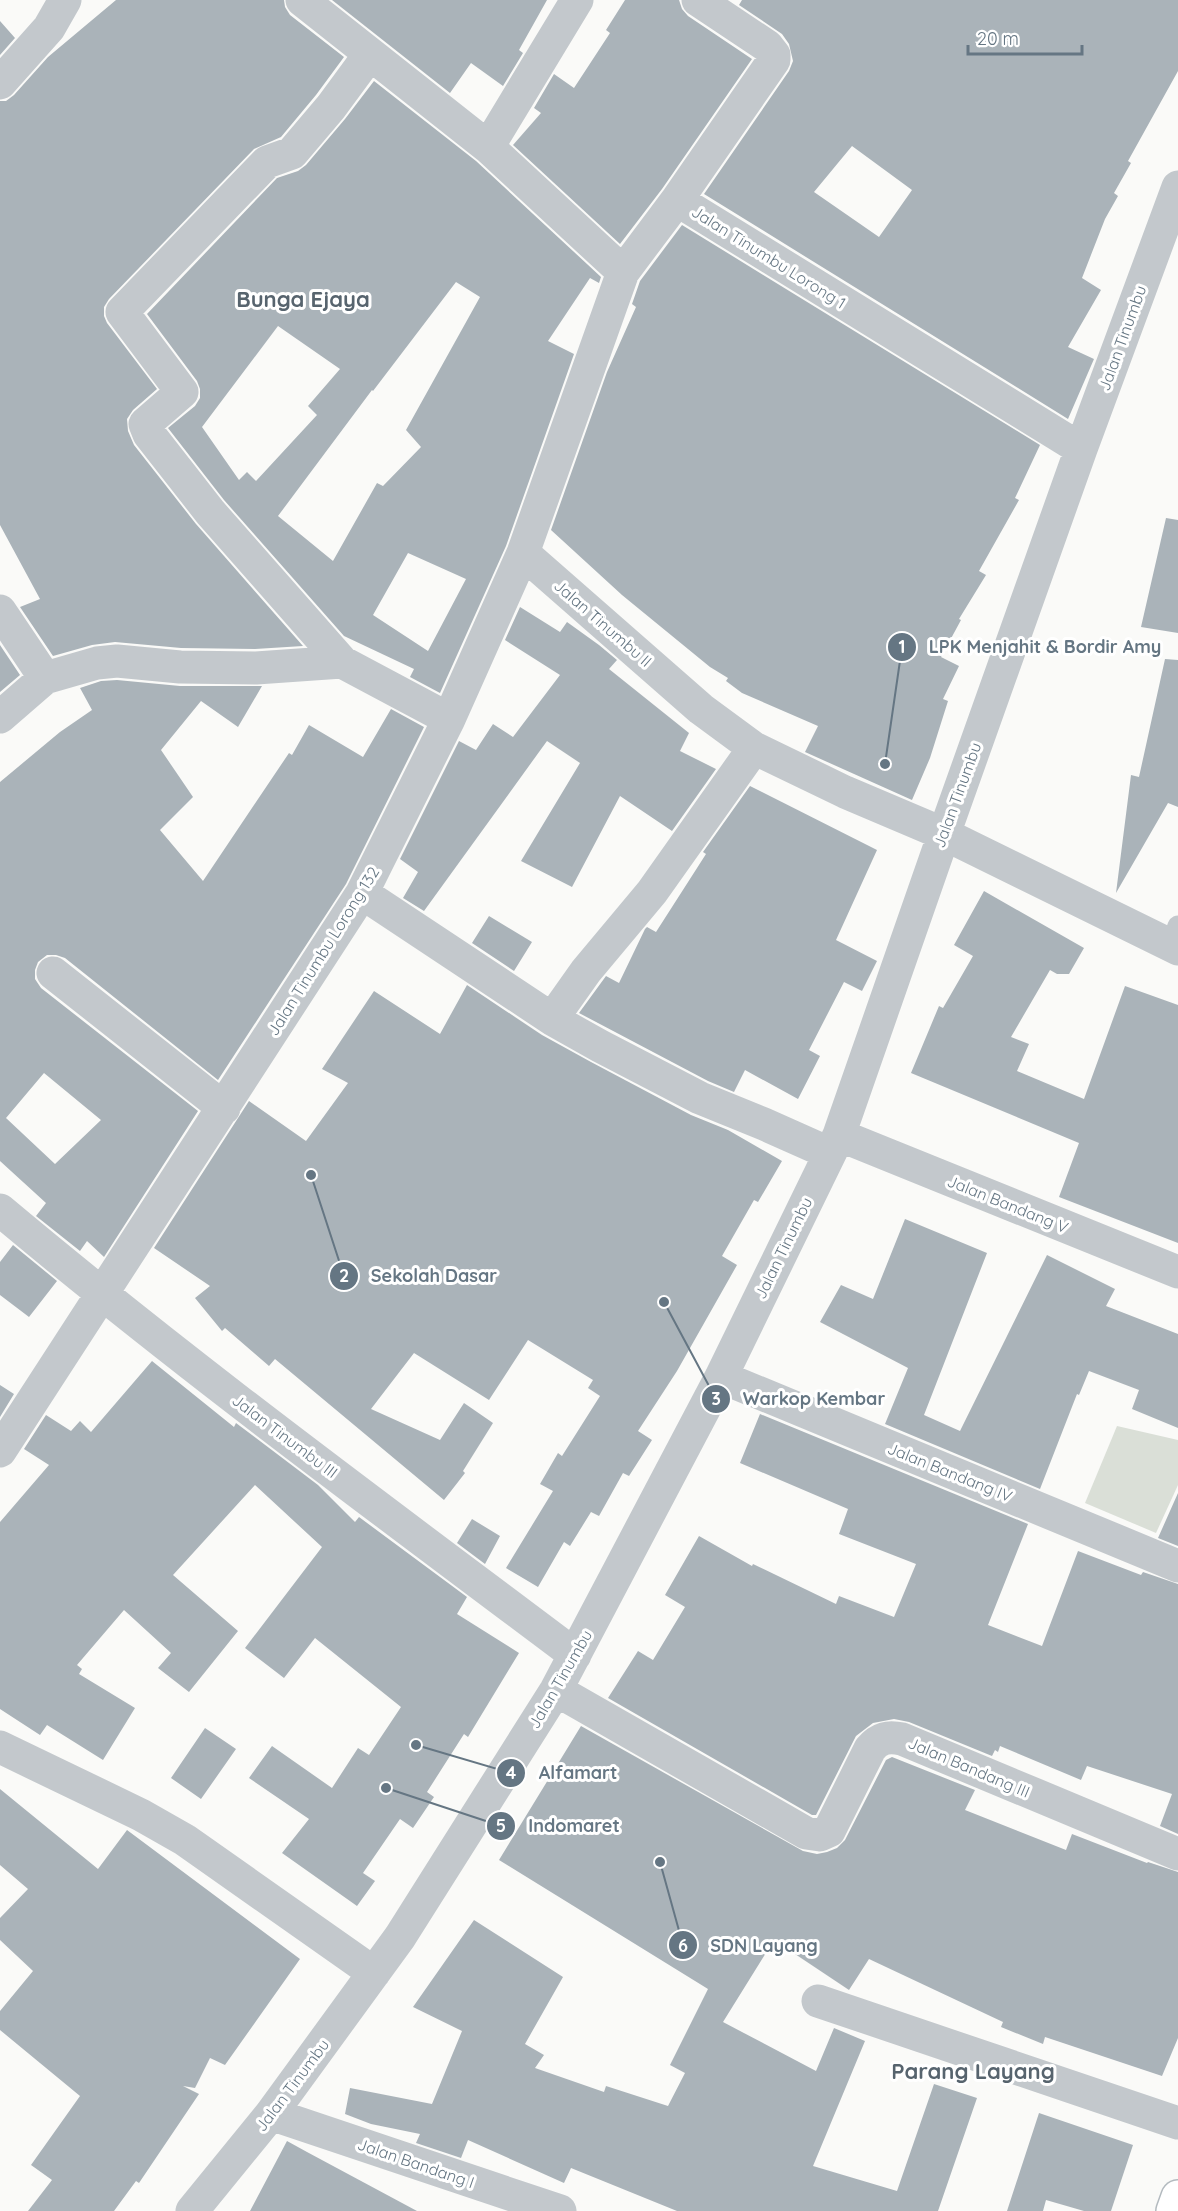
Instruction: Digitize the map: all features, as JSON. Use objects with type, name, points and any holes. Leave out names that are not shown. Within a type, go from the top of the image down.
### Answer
[{"type":"main road","points":[[1173,2211],[1178,2197]]},
{"type":"street","points":[[0,83],[49,28],[65,0]]},
{"type":"street","points":[[302,0],[488,147],[623,272],[523,553]]},
{"type":"street","points":[[488,147],[577,0]]},
{"type":"street","points":[[677,200],[774,60],[774,55],[767,46],[698,0]]},
{"type":"street","points":[[370,54],[331,107],[292,153],[267,162],[122,312],[182,392],[145,424],[149,434],[210,512],[342,662],[449,719]]},
{"type":"street","name":"Jalan Tinumbu","points":[[192,2211],[272,2114],[400,1936],[556,1690],[721,1377],[834,1144],[1081,449],[1178,187]]},
{"type":"street","name":"Jalan Tinumbu Lorong 1","points":[[623,272],[677,200],[1081,449]]},
{"type":"street","name":"Jalan Tinumbu Lorong 132","points":[[0,1451],[362,893],[449,719],[523,553]]},
{"type":"street","name":"Jalan Tinumbu II","points":[[523,553],[700,709],[754,748],[845,792],[944,834],[1176,940]]},
{"type":"street","points":[[0,611],[45,678]]},
{"type":"street","points":[[0,717],[45,678],[82,666],[117,661],[180,667],[256,668],[342,662]]},
{"type":"street","points":[[552,1019],[600,954],[652,892],[754,748]]},
{"type":"street","name":"Jalan Bandang V","points":[[362,893],[552,1019],[700,1098],[764,1124],[834,1144],[1178,1272]]},
{"type":"street","points":[[53,973],[224,1108]]},
{"type":"street","name":"Jalan Tinumbu III","points":[[0,1210],[102,1296],[575,1655]]},
{"type":"street","name":"Jalan Bandang IV","points":[[721,1377],[1178,1566]]},
{"type":"street","name":"Jalan Bandang III","points":[[556,1690],[806,1833],[820,1835],[829,1832],[870,1749],[876,1741],[893,1737],[913,1743],[1178,1854]]},
{"type":"street","points":[[0,1747],[141,1815],[185,1840],[374,1972]]},
{"type":"street","points":[[818,2001],[1178,2123]]},
{"type":"street","name":"Jalan Bandang I","points":[[272,2114],[560,2211]]},
{"type":"shaded area","points":[[1117,1426],[1178,1440],[1178,1485],[1156,1533],[1085,1503]]},
{"type":"building","points":[[116,0],[284,0],[290,15],[344,57],[281,137],[254,149],[109,299],[104,307],[107,323],[157,389],[133,410],[127,419],[128,431],[134,445],[196,524],[303,646],[255,649],[181,648],[115,642],[92,645],[53,656],[20,607],[40,599],[0,525],[0,101],[6,101],[14,95],[48,57]]},
{"type":"building","points":[[332,0],[547,0],[519,50],[523,53],[503,86],[471,63],[450,93]]},
{"type":"building","points":[[625,0],[679,0],[688,16],[752,59],[662,189],[620,244],[513,145],[541,113],[534,108],[554,74],[574,88],[610,33],[606,30]]},
{"type":"building","points":[[742,0],[1178,0],[1178,71],[1128,161],[1131,163],[1114,193],[1118,196],[1105,219],[1082,278],[1101,290],[1068,347],[1094,359],[1068,419],[704,194],[789,71],[793,61],[789,44],[782,34],[739,5]],"holes":[[[852,146],[912,190],[879,237],[814,192]]]},
{"type":"building","points":[[0,21],[15,38],[0,55]]},
{"type":"building","points":[[374,81],[476,161],[601,277],[599,283],[590,278],[548,341],[574,354],[506,546],[440,693],[410,677],[414,669],[344,636],[224,500],[168,428],[195,406],[200,398],[200,389],[197,381],[147,314],[277,178],[298,171],[306,165]],"holes":[[[456,282],[480,297],[406,430],[421,447],[383,486],[377,483],[333,561],[278,516]],[[278,326],[340,369],[308,406],[317,415],[256,481],[247,472],[239,480],[202,427]],[[408,553],[466,579],[428,651],[373,615]]]},
{"type":"building","points":[[682,225],[1040,445],[1015,498],[1019,500],[979,571],[986,575],[959,619],[961,620],[941,657],[959,666],[943,699],[948,701],[930,758],[912,800],[805,752],[818,726],[742,693],[726,681],[728,678],[710,667],[622,595],[551,530],[607,372],[636,307],[632,304],[640,281]]},
{"type":"building","points":[[1166,518],[1178,520],[1178,633],[1141,627]]},
{"type":"building","points":[[520,607],[560,632],[567,622],[599,645],[617,660],[609,669],[689,733],[680,751],[716,769],[672,831],[620,796],[572,887],[521,861],[580,763],[547,741],[424,911],[403,898],[418,872],[400,859],[459,741],[476,750],[493,724],[513,737],[560,675],[505,640]]},
{"type":"building","points":[[0,645],[20,675],[0,692]]},
{"type":"building","points":[[1165,659],[1178,660],[1178,807],[1168,803],[1116,893],[1131,775],[1139,777]]},
{"type":"building","points":[[117,680],[180,686],[262,686],[238,727],[201,701],[161,750],[193,797],[160,830],[203,881],[289,753],[292,755],[309,725],[363,757],[391,709],[424,727],[346,884],[218,1080],[65,958],[47,955],[38,962],[35,979],[41,988],[198,1111],[104,1257],[87,1241],[80,1251],[36,1216],[46,1203],[0,1161],[0,782],[60,732],[92,710],[80,688],[101,681]],"holes":[[[44,1073],[101,1120],[55,1164],[6,1118]]]},
{"type":"building","points":[[750,786],[877,850],[836,940],[877,961],[862,991],[844,982],[809,1050],[820,1056],[798,1099],[745,1070],[734,1092],[708,1081],[579,1013],[606,976],[619,983],[645,929],[647,927],[656,932],[706,854],[703,852]]},
{"type":"building","points":[[984,891],[1084,948],[1069,974],[1057,974],[1050,970],[1011,1037],[1029,1044],[1017,1071],[1084,1099],[1125,986],[1178,1005],[1178,1243],[1059,1197],[1079,1143],[911,1073],[939,1006],[943,1008],[973,956],[954,945]]},
{"type":"building","points":[[489,916],[532,942],[514,971],[472,943]]},
{"type":"building","points":[[467,985],[542,1035],[691,1115],[728,1130],[782,1161],[758,1202],[754,1200],[722,1256],[737,1265],[677,1371],[638,1431],[652,1440],[629,1476],[623,1473],[599,1516],[591,1512],[570,1546],[564,1542],[538,1587],[506,1568],[553,1491],[540,1484],[558,1453],[562,1456],[600,1396],[588,1388],[593,1380],[528,1340],[489,1400],[414,1353],[371,1409],[440,1440],[464,1403],[493,1423],[463,1471],[465,1473],[444,1500],[275,1359],[269,1366],[225,1328],[222,1331],[195,1298],[210,1286],[154,1248],[249,1101],[306,1141],[348,1083],[322,1069],[374,991],[440,1034]]},
{"type":"building","points":[[905,1219],[987,1253],[924,1415],[960,1431],[1047,1255],[1115,1289],[1106,1306],[1178,1334],[1178,1428],[1132,1409],[1139,1390],[1089,1371],[1079,1395],[1077,1394],[1040,1489],[885,1424],[908,1368],[820,1322],[841,1285],[873,1299]]},
{"type":"building","points":[[13,1245],[57,1281],[29,1317],[0,1295],[0,1262]]},
{"type":"building","points":[[152,1361],[234,1427],[236,1423],[318,1485],[355,1522],[359,1517],[467,1597],[457,1614],[519,1653],[468,1737],[464,1734],[427,1792],[434,1797],[413,1828],[400,1819],[363,1873],[375,1881],[357,1906],[282,1853],[309,1819],[249,1778],[272,1746],[332,1788],[358,1748],[369,1755],[401,1707],[315,1638],[284,1678],[245,1648],[322,1547],[255,1485],[173,1575],[238,1631],[189,1692],[158,1668],[171,1653],[124,1610],[77,1665],[82,1669],[79,1674],[135,1708],[103,1760],[47,1725],[40,1735],[0,1709],[0,1522],[49,1465],[24,1449],[46,1415],[71,1431],[80,1421],[91,1432]]},
{"type":"building","points":[[0,1385],[14,1394],[0,1417]]},
{"type":"building","points":[[760,1414],[1028,1524],[988,1625],[1042,1646],[1078,1551],[1141,1575],[1143,1572],[1178,1584],[1178,1834],[1160,1826],[1172,1794],[1087,1766],[1081,1780],[1000,1746],[998,1752],[995,1750],[992,1756],[909,1722],[894,1719],[873,1723],[856,1736],[816,1815],[812,1815],[608,1698],[638,1651],[653,1660],[685,1607],[665,1595],[699,1536],[752,1566],[753,1564],[836,1604],[839,1596],[894,1617],[916,1564],[839,1534],[848,1509],[740,1463]]},
{"type":"building","points":[[1178,1493],[1178,1546],[1158,1538]]},
{"type":"building","points":[[472,1519],[500,1536],[485,1564],[457,1543]]},
{"type":"building","points":[[581,1726],[803,1851],[817,1854],[827,1852],[837,1848],[845,1840],[886,1760],[892,1757],[975,1790],[965,1810],[1066,1850],[1072,1834],[1147,1863],[1178,1872],[1178,2038],[1162,2076],[1045,2037],[1043,2044],[1001,2027],[1003,2022],[869,1959],[849,1990],[774,1940],[723,2022],[816,2071],[834,2028],[865,2041],[813,2166],[897,2191],[934,2084],[977,2098],[938,2211],[677,2211],[571,2168],[564,2183],[468,2140],[461,2158],[416,2143],[420,2134],[371,2124],[345,2114],[350,2088],[432,2104],[462,2031],[413,2007],[474,1920],[563,1977],[525,2044],[544,2055],[535,2068],[604,2092],[606,2086],[668,2106],[685,2073],[670,2065],[708,1989],[499,1860]]},
{"type":"building","points":[[205,1728],[236,1749],[201,1799],[171,1778]]},
{"type":"building","points":[[0,1789],[98,1869],[127,1830],[300,1959],[225,2065],[210,2058],[195,2088],[183,2086],[199,2094],[139,2183],[136,2181],[114,2211],[28,2211],[52,2180],[31,2165],[80,2096],[0,2030],[0,2011],[33,1971],[0,1940],[0,1918],[28,1889],[0,1865]]},
{"type":"building","points":[[1039,2113],[1133,2145],[1111,2211],[1084,2211],[1046,2200],[1043,2211],[1007,2211]]},
{"type":"building","points":[[287,2141],[307,2152],[417,2211],[250,2211]]},
{"type":"place","name":"LPK Menjahit & Bordir Amy","points":[[885,764]]},
{"type":"place","name":"Sekolah Dasar","points":[[311,1175]]},
{"type":"place","name":"Warkop Kembar","points":[[664,1302]]},
{"type":"place","name":"Alfamart","points":[[416,1745]]},
{"type":"place","name":"Indomaret","points":[[386,1788]]},
{"type":"place","name":"SDN Layang","points":[[660,1862]]},
{"type":"district","name":"Bunga Ejaya","points":[[303,299]]},
{"type":"district","name":"Parang Layang","points":[[973,2071]]}]
